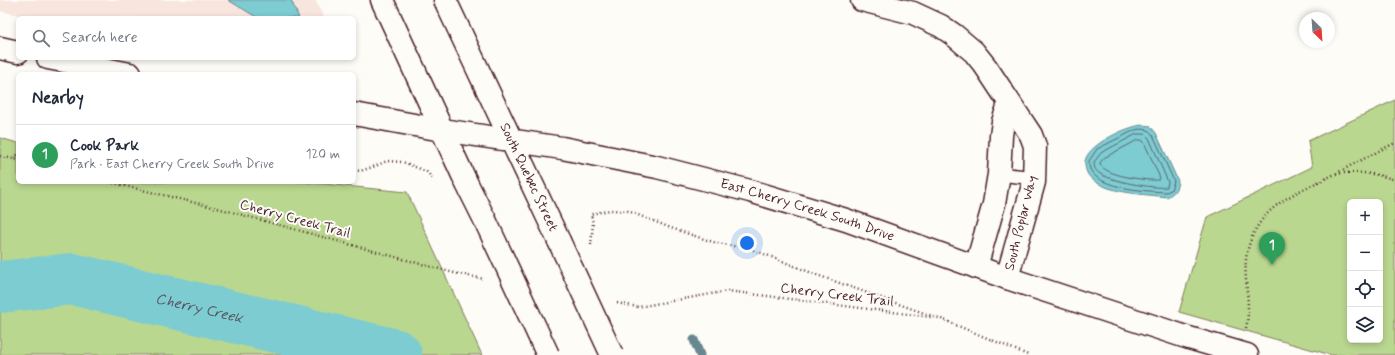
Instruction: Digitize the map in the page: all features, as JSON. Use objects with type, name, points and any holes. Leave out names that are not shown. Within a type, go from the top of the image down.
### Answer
[{"type":"street","points":[[382,0],[548,355]]},
{"type":"street","name":"South Quebec Street","points":[[445,0],[612,355]]},
{"type":"street","name":"South Poplar Way","points":[[862,0],[914,6],[954,35],[970,48],[986,67],[1028,129],[1035,146],[1035,178],[1028,209],[1007,278]]},
{"type":"street","points":[[0,48],[16,52]]},
{"type":"street","points":[[58,60],[120,72]]},
{"type":"street","points":[[976,267],[994,204],[999,174],[1003,122],[1010,104]]},
{"type":"street","name":"East Cherry Creek South Drive","points":[[356,114],[442,130],[562,148],[657,167],[750,191],[846,220],[1007,278],[1189,338],[1247,355]]},
{"type":"lane","points":[[999,174],[1035,178]]},
{"type":"path","points":[[1248,321],[1246,279],[1247,253],[1253,232],[1263,218],[1278,204],[1299,190],[1395,143]]},
{"type":"path","points":[[0,156],[16,160]]},
{"type":"path","points":[[356,170],[360,171],[386,162],[403,162],[427,172]]},
{"type":"path","points":[[1333,174],[1350,172],[1386,177],[1395,180]]},
{"type":"path","name":"Cherry Creek Trail","points":[[117,184],[220,209],[454,274],[475,277]]},
{"type":"path","points":[[591,249],[593,223],[591,214],[610,210],[628,211],[712,242],[754,250],[818,275],[939,318]]},
{"type":"path","name":"Cherry Creek Trail","points":[[638,306],[728,292],[939,318],[1028,355]]},
{"type":"shaded area","points":[[0,0],[315,0],[323,16],[24,16],[0,11]]},
{"type":"green space","points":[[1395,100],[1395,355],[1331,355],[1179,312],[1207,217],[1312,167],[1308,141]]},
{"type":"green space","points":[[0,138],[16,142],[16,184],[324,184],[407,192],[482,355],[0,355]]},
{"type":"water","points":[[228,0],[291,0],[298,16],[255,16]]},
{"type":"water","points":[[1142,125],[1150,126],[1156,133],[1178,181],[1175,191],[1167,197],[1128,193],[1109,188],[1100,185],[1093,180],[1086,171],[1085,161],[1089,152],[1102,141],[1119,132]]},
{"type":"waterway","name":"Cherry Creek","points":[[0,287],[72,279],[396,355]]},
{"type":"waterway","points":[[694,340],[700,355]]},
{"type":"place","name":"Cook Park","points":[[1272,265]]}]
